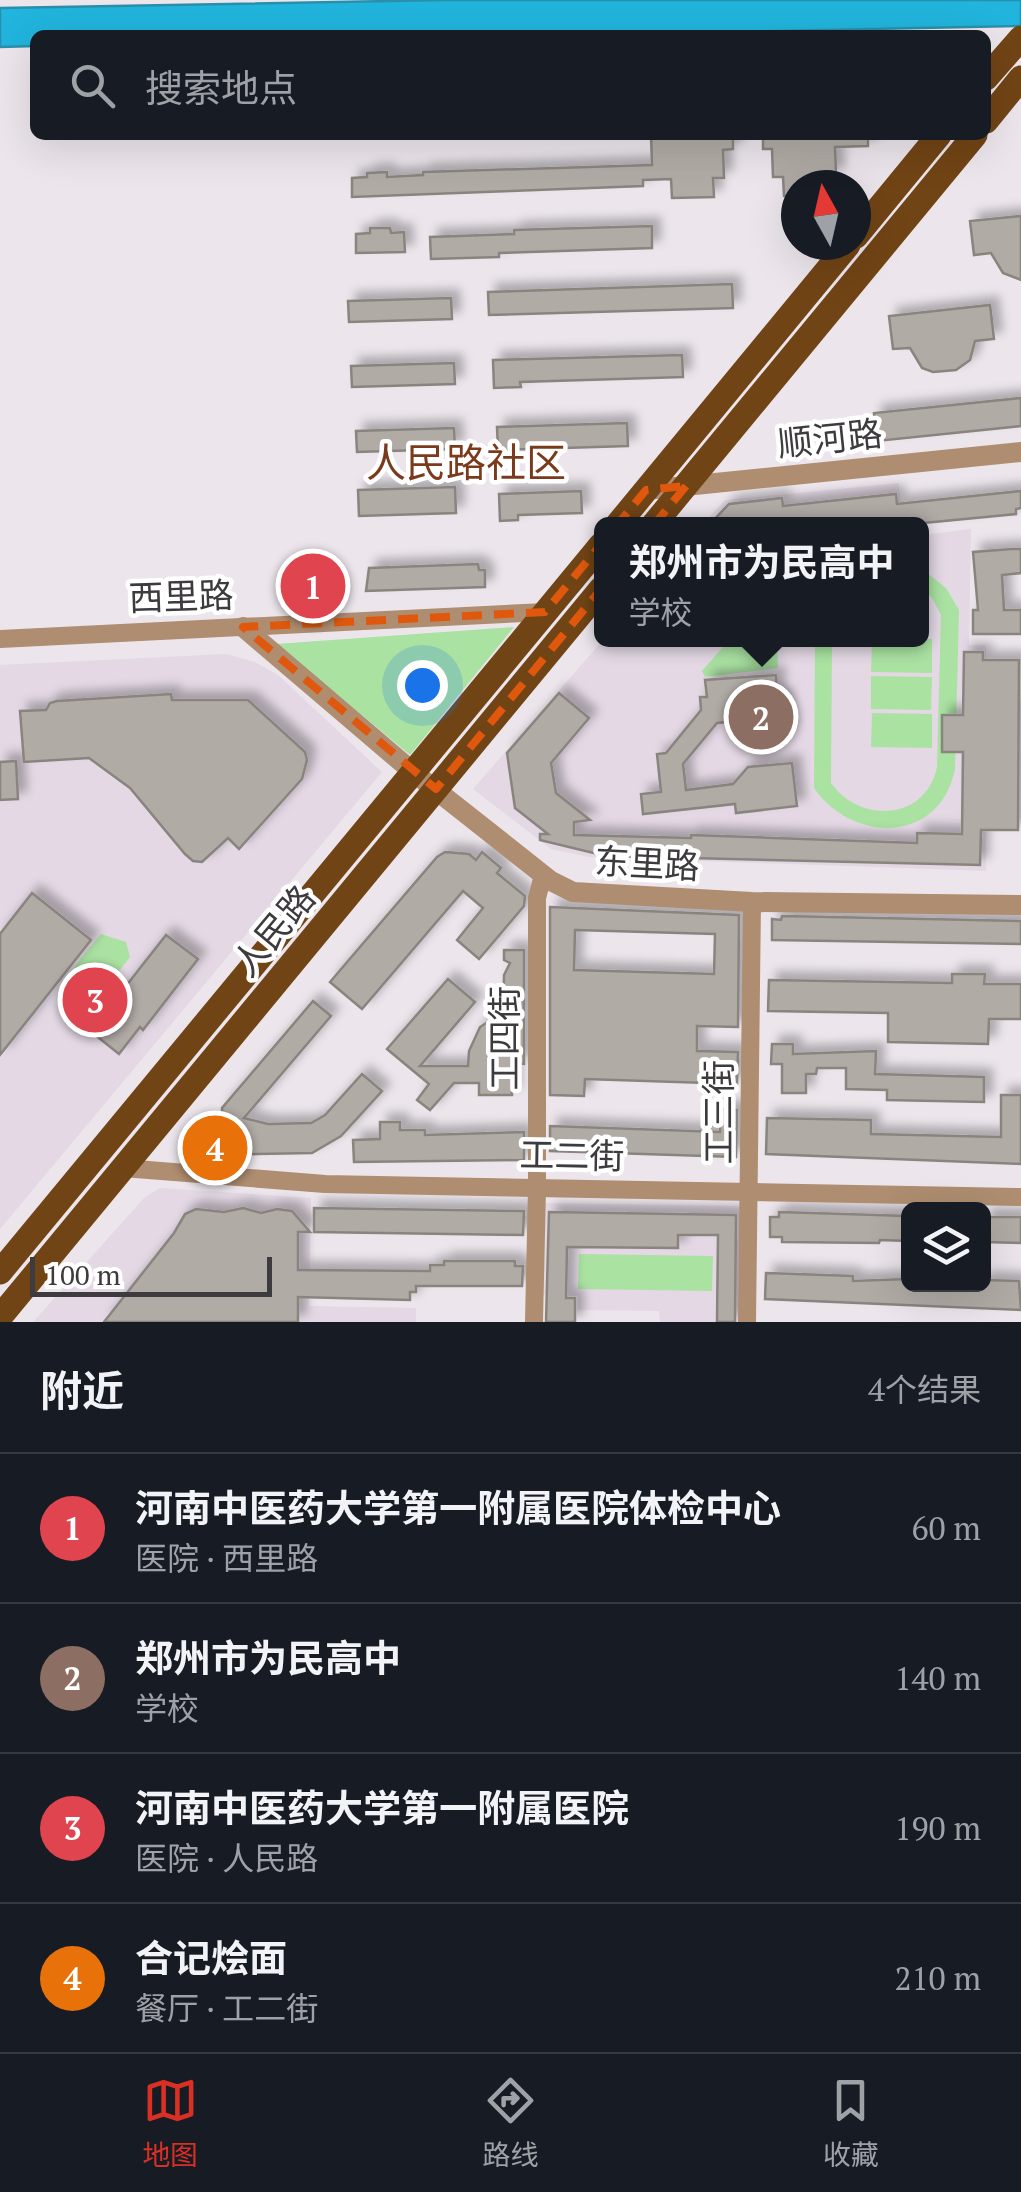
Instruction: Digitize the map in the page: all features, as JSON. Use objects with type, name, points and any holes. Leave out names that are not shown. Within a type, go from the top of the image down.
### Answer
[{"type":"main road","points":[[993,69],[1021,38]]},
{"type":"main road","points":[[991,115],[1021,78]]},
{"type":"main road","points":[[871,218],[935,140]]},
{"type":"main road","points":[[660,517],[970,140]]},
{"type":"main road","points":[[624,517],[836,260]]},
{"type":"main road","name":"人民路","points":[[0,1272],[594,552]]},
{"type":"main road","name":"人民路","points":[[0,1317],[594,597]]},
{"type":"street","name":"顺河路","points":[[646,490],[1021,452]]},
{"type":"street","name":"西里路","points":[[0,639],[545,612]]},
{"type":"street","name":"东里路","points":[[243,628],[414,772],[543,874],[573,892],[752,902],[1021,904]]},
{"type":"street","name":"工四街","points":[[534,1322],[538,1188],[537,898],[543,874]]},
{"type":"street","name":"工三街","points":[[747,1322],[752,902]]},
{"type":"street","name":"工二街","points":[[123,1168],[325,1184],[1021,1197]]},
{"type":"highlighted area","points":[[686,486],[436,789],[243,627],[545,612],[646,490]]},
{"type":"shaded area","points":[[899,483],[901,517],[709,517],[725,500]]},
{"type":"shaded area","points":[[971,529],[969,645],[986,645],[986,871],[589,857],[551,849],[473,789],[597,647],[929,647],[929,534]]},
{"type":"shaded area","points":[[226,654],[255,662],[278,675],[382,772],[0,1229],[0,665]]},
{"type":"shaded area","points":[[160,1188],[311,1198],[309,1306],[416,1308],[416,1322],[33,1322],[145,1197]]},
{"type":"shaded area","points":[[544,1203],[740,1206],[738,1322],[660,1322],[659,1311],[578,1310],[578,1296],[543,1295]]},
{"type":"green space","points":[[929,574],[946,588],[959,610],[955,769],[946,794],[932,811],[914,823],[894,828],[872,826],[850,819],[814,788],[815,647],[832,647],[831,783],[858,805],[891,811],[906,807],[920,798],[937,767],[941,615],[932,598]]},
{"type":"green space","points":[[514,627],[410,755],[276,644]]},
{"type":"green space","points":[[929,639],[932,673],[871,672],[872,647],[929,647]]},
{"type":"green space","points":[[723,647],[777,647],[778,668],[705,677],[702,671]]},
{"type":"green space","points":[[871,676],[932,677],[931,710],[871,709]]},
{"type":"green space","points":[[872,713],[932,714],[932,748],[871,747]]},
{"type":"green space","points":[[101,934],[126,942],[130,957],[97,999],[67,976]]},
{"type":"green space","points":[[579,1254],[713,1256],[712,1291],[578,1289]]},
{"type":"water","points":[[445,0],[1021,0],[1021,26],[823,30],[30,30],[30,46],[0,47],[0,8]]},
{"type":"building","points":[[651,140],[733,140],[733,149],[723,150],[724,178],[713,178],[714,197],[672,198],[671,179],[643,180],[643,186],[352,197],[352,178],[367,177],[367,173],[387,172],[387,177],[423,172],[652,165]]},
{"type":"building","points":[[763,140],[868,140],[868,146],[835,147],[836,170],[781,170],[781,177],[773,177],[772,149],[763,149]]},
{"type":"building","points":[[1021,216],[1021,280],[1003,273],[991,253],[974,255],[970,221]]},
{"type":"building","points":[[652,226],[652,248],[431,259],[430,237]]},
{"type":"building","points":[[370,228],[404,232],[405,252],[356,253],[356,234],[370,233]]},
{"type":"building","points":[[732,284],[733,308],[489,315],[488,292]]},
{"type":"building","points":[[451,298],[452,319],[349,322],[348,301]]},
{"type":"building","points":[[990,305],[994,339],[975,341],[970,360],[956,370],[933,372],[922,368],[910,348],[893,349],[889,316]]},
{"type":"building","points":[[682,355],[683,377],[520,382],[521,387],[494,388],[493,360]]},
{"type":"building","points":[[454,363],[455,384],[352,387],[351,366]]},
{"type":"building","points":[[1021,398],[1021,426],[877,441],[874,413]]},
{"type":"building","points":[[627,423],[628,446],[498,450],[497,427]]},
{"type":"building","points":[[454,428],[455,449],[357,452],[356,431]]},
{"type":"building","points":[[455,487],[456,513],[359,516],[358,490]]},
{"type":"building","points":[[581,491],[582,513],[518,515],[518,520],[500,521],[499,494]]},
{"type":"building","points":[[1021,491],[1021,508],[1016,509],[1016,514],[929,522],[929,517],[717,517],[729,504],[782,498],[783,506],[896,494],[897,504]]},
{"type":"building","points":[[1021,549],[1021,573],[1002,575],[1004,610],[1021,610],[1021,634],[973,634],[973,610],[978,610],[973,552]]},
{"type":"building","points":[[478,564],[479,570],[485,570],[485,587],[366,591],[369,568]]},
{"type":"building","points":[[964,652],[983,652],[983,660],[1019,660],[1018,830],[981,830],[980,865],[606,856],[540,840],[540,834],[548,834],[515,808],[507,753],[559,693],[589,718],[551,763],[556,793],[590,820],[574,822],[574,835],[917,843],[917,833],[962,834],[963,752],[942,752],[942,715],[963,715]]},
{"type":"building","points":[[776,675],[777,697],[784,697],[787,732],[740,736],[739,721],[717,723],[683,764],[686,790],[733,784],[748,767],[792,763],[797,806],[736,813],[735,804],[643,814],[641,794],[661,792],[657,754],[666,753],[701,710],[700,697],[707,697],[705,680]]},
{"type":"building","points":[[171,694],[172,700],[248,700],[305,752],[307,760],[302,779],[239,849],[228,838],[202,862],[185,854],[130,788],[89,758],[24,762],[20,711],[46,710],[57,701]]},
{"type":"building","points":[[16,761],[18,799],[0,800],[0,762]]},
{"type":"building","points":[[445,852],[469,854],[476,860],[482,852],[501,868],[497,873],[525,896],[524,906],[479,959],[457,940],[483,908],[463,891],[362,1009],[330,982]]},
{"type":"building","points":[[32,893],[91,940],[0,1055],[0,934]]},
{"type":"building","points":[[550,907],[739,915],[738,1027],[697,1026],[697,1051],[738,1052],[737,1084],[585,1079],[584,1096],[550,1095]],"holes":[[[575,930],[715,934],[714,974],[574,970]]]},
{"type":"building","points":[[782,916],[1021,921],[1021,944],[772,940],[772,919],[781,920]]},
{"type":"building","points":[[166,935],[198,959],[143,1030],[140,1027],[119,1054],[94,1034],[114,1007],[111,1005]]},
{"type":"building","points":[[504,950],[524,950],[524,1064],[512,1063],[512,1095],[479,1095],[479,1083],[454,1083],[430,1110],[417,1100],[429,1084],[387,1049],[448,979],[475,1002],[420,1066],[468,1066],[469,1051],[480,1027],[494,1018],[503,1026],[504,975],[510,963],[504,960]]},
{"type":"building","points":[[952,974],[985,974],[984,984],[1021,984],[1021,1019],[989,1019],[988,1044],[888,1042],[888,1013],[768,1011],[769,980],[952,983]]},
{"type":"building","points":[[313,1001],[331,1016],[244,1118],[268,1124],[311,1123],[325,1115],[362,1074],[382,1091],[341,1136],[312,1153],[205,1155],[204,1135],[223,1135],[222,1108]]},
{"type":"building","points":[[772,1044],[793,1044],[793,1054],[876,1051],[875,1074],[984,1077],[984,1102],[887,1100],[887,1090],[846,1089],[846,1068],[817,1068],[816,1074],[806,1074],[806,1093],[782,1093],[782,1064],[771,1064]]},
{"type":"building","points":[[1001,1095],[1021,1095],[1021,1164],[766,1154],[767,1118],[871,1120],[871,1134],[1001,1137]]},
{"type":"building","points":[[721,1109],[737,1110],[736,1157],[550,1151],[550,1126],[720,1132]]},
{"type":"building","points":[[380,1122],[400,1122],[400,1130],[425,1130],[425,1135],[524,1132],[524,1160],[354,1162],[353,1140],[380,1139]]},
{"type":"building","points":[[243,1208],[261,1213],[292,1211],[310,1232],[298,1232],[298,1270],[430,1271],[430,1265],[444,1265],[444,1261],[515,1261],[515,1266],[523,1266],[522,1286],[416,1286],[416,1292],[410,1292],[410,1300],[298,1297],[298,1322],[104,1322],[185,1214],[196,1209],[224,1212]]},
{"type":"building","points":[[314,1208],[524,1211],[523,1235],[314,1232]]},
{"type":"building","points":[[549,1212],[736,1215],[735,1322],[717,1322],[718,1235],[678,1235],[678,1248],[567,1247],[566,1298],[575,1298],[575,1322],[546,1322]]},
{"type":"building","points":[[779,1212],[901,1216],[901,1241],[782,1242],[782,1237],[770,1237],[770,1217],[779,1217]]},
{"type":"building","points":[[991,1217],[1021,1217],[1021,1243],[991,1242]]},
{"type":"building","points":[[766,1273],[853,1276],[853,1281],[901,1279],[901,1292],[991,1292],[991,1280],[1019,1281],[1021,1310],[765,1299]]},
{"type":"place","name":"河南中医药大学第一附属医院体检中心","points":[[313,586]]},
{"type":"place","name":"郑州市为民高中","points":[[761,717]]},
{"type":"place","name":"河南中医药大学第一附属医院","points":[[95,1000]]},
{"type":"place","name":"合记烩面","points":[[215,1148]]},
{"type":"district","name":"人民路社区","points":[[466,463]]}]
